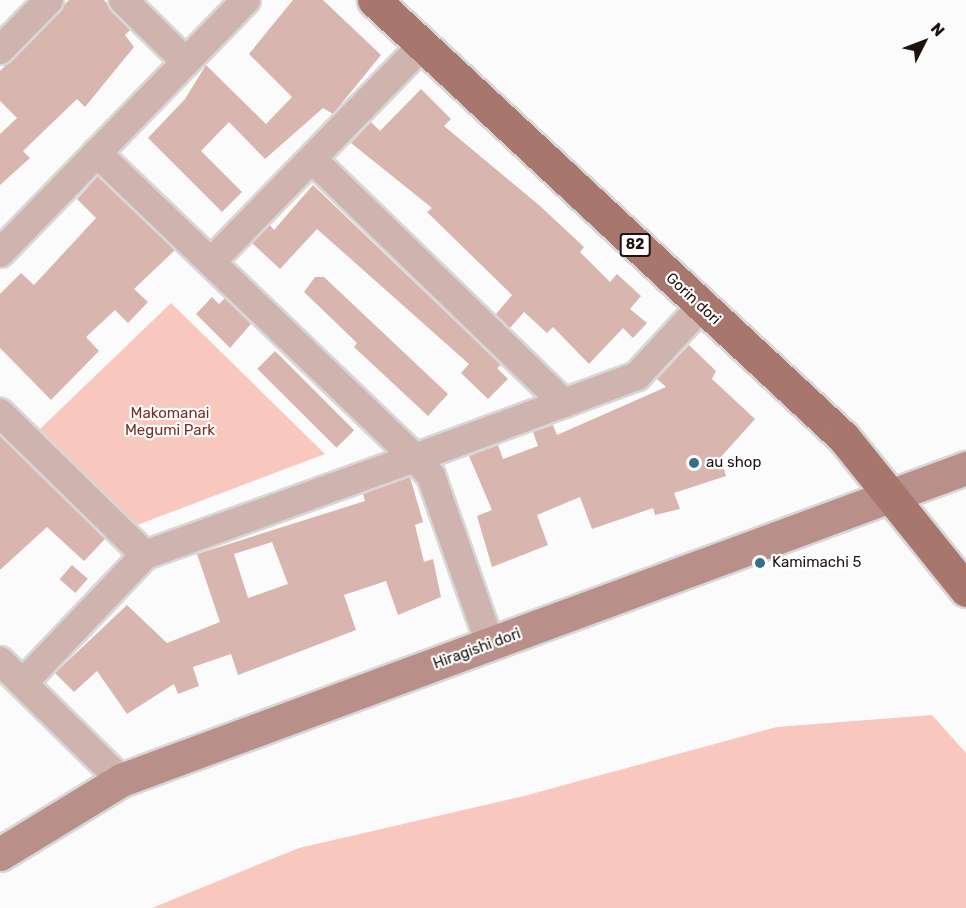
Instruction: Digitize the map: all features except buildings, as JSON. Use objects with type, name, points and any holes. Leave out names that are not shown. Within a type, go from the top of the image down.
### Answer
[{"type":"main road","name":"Gorin dori","points":[[374,0],[844,438],[887,496],[966,590]]},
{"type":"street","points":[[0,50],[49,0]]},
{"type":"street","points":[[123,0],[186,62]]},
{"type":"street","points":[[0,253],[246,0]]},
{"type":"street","points":[[213,260],[423,45]]},
{"type":"street","points":[[98,153],[213,260],[431,476],[490,644]]},
{"type":"street","points":[[312,159],[564,403]]},
{"type":"street","points":[[23,683],[145,555],[636,376],[701,307]]},
{"type":"street","points":[[0,413],[145,555]]},
{"type":"street","name":"Hiragishi dori","points":[[0,854],[121,780],[966,468]]},
{"type":"street","points":[[0,661],[121,780]]},
{"type":"green space","name":"Makomanai Megumi Park","points":[[171,303],[325,454],[137,525],[40,429]]},
{"type":"green space","points":[[932,715],[966,753],[966,908],[152,908],[299,848],[524,796],[777,727]]},
{"type":"place","name":"au shop","points":[[694,463]]},
{"type":"place","name":"Kamimachi 5","points":[[760,563]]}]
